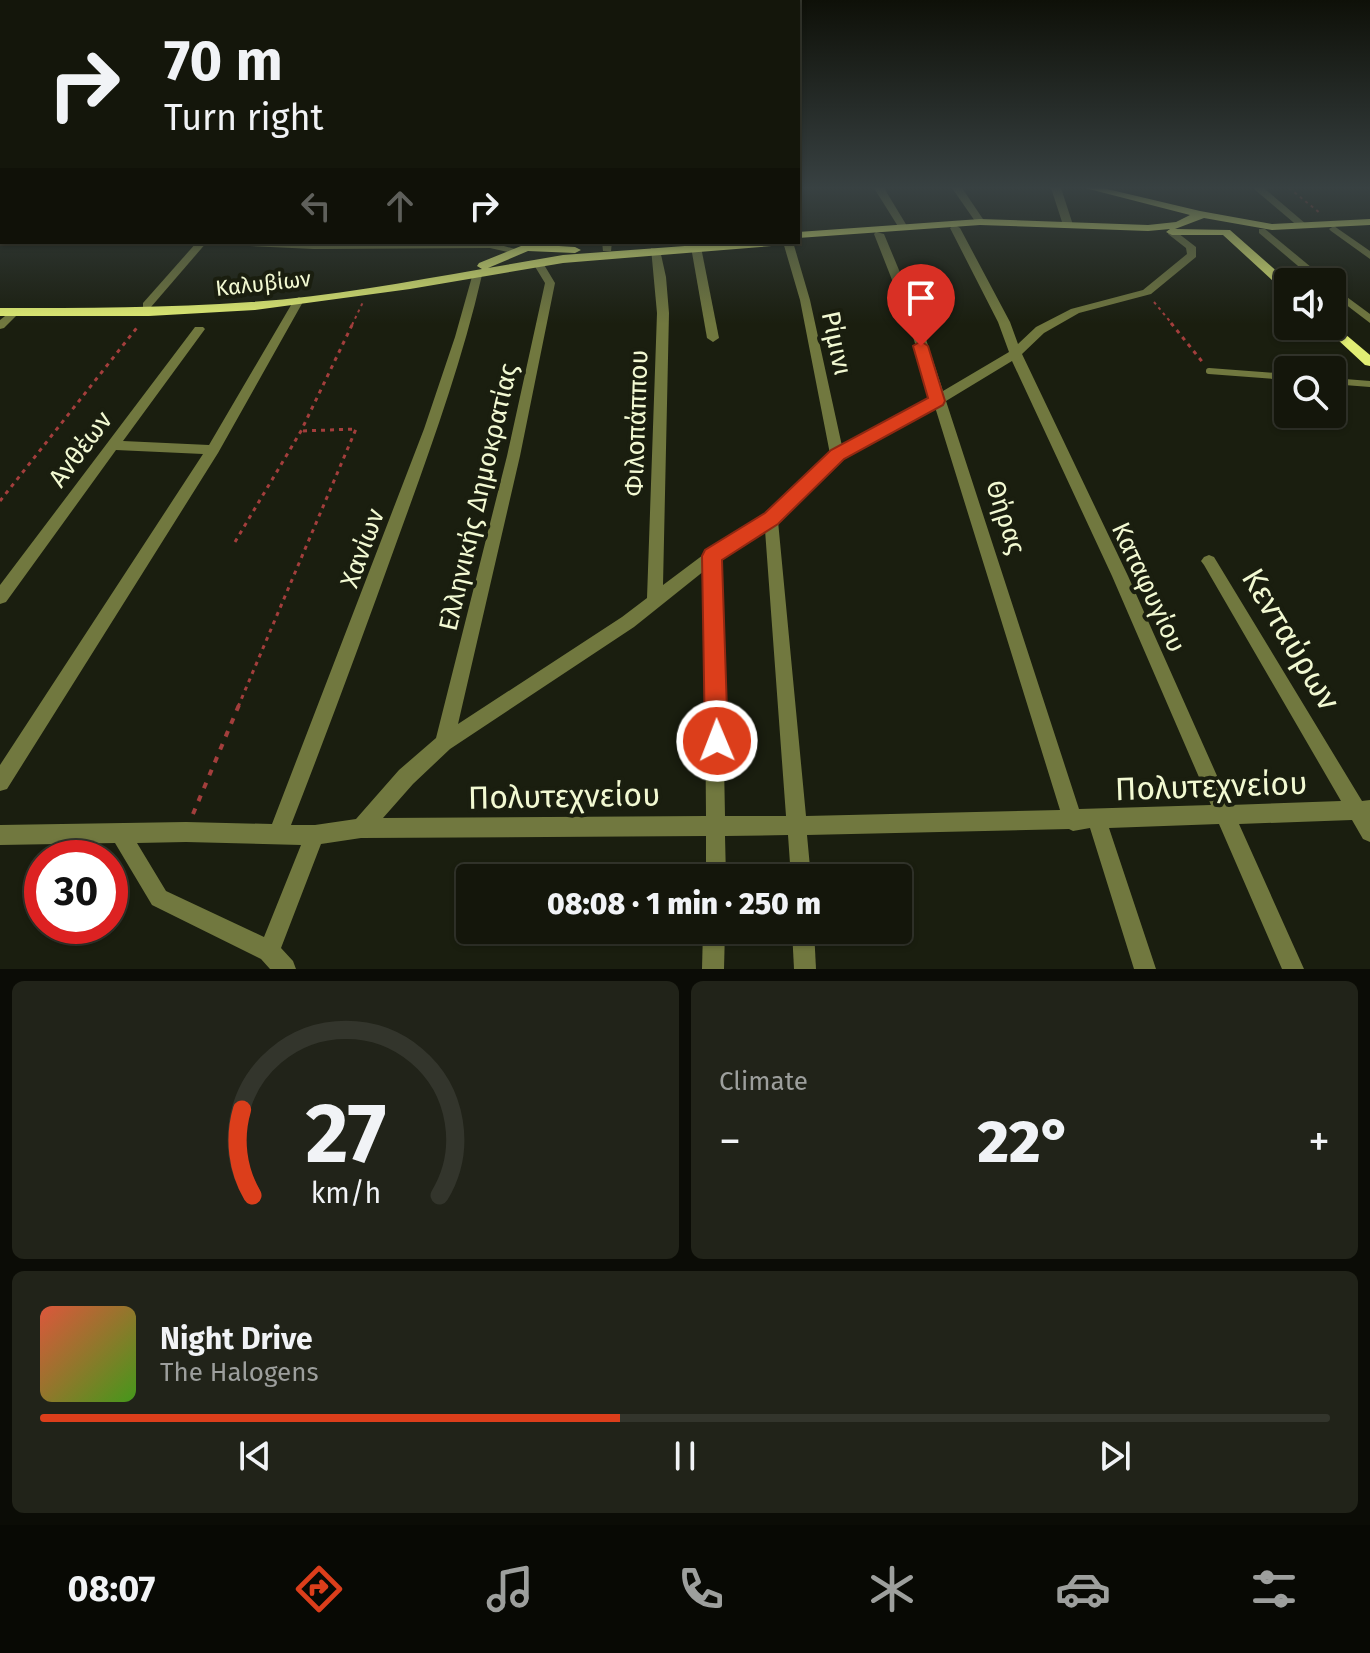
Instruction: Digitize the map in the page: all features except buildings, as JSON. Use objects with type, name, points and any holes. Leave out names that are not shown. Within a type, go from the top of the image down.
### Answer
[{"type":"main road","points":[[800,238],[839,233]]},
{"type":"main road","points":[[800,238],[889,233]]},
{"type":"main road","points":[[1225,233],[1274,276]]},
{"type":"main road","name":"Καλυβίων","points":[[0,303],[148,309],[410,279],[486,265],[516,252],[542,247],[693,244]]},
{"type":"main road","name":"Καλυβίων","points":[[7,312],[148,309],[299,300],[693,244]]},
{"type":"main road","points":[[516,252],[514,262],[536,265],[550,255],[542,247]]},
{"type":"main road","points":[[1346,340],[1370,362]]},
{"type":"street","name":"Καταφυγίου","points":[[958,233],[984,279],[1293,969]]},
{"type":"street","points":[[361,828],[406,777],[444,743],[628,622],[712,556],[771,519],[837,455],[937,401],[1016,353],[1040,330],[1075,311],[1147,292],[1192,255],[1191,247],[1173,233]]},
{"type":"street","points":[[1265,233],[1307,268]]},
{"type":"street","points":[[1342,233],[1370,256]]},
{"type":"street","name":"Θήρας","points":[[879,234],[913,318],[937,401],[1024,659],[1073,821]]},
{"type":"street","points":[[148,309],[200,244]]},
{"type":"street","points":[[315,244],[490,245],[516,252]]},
{"type":"street","points":[[693,244],[713,338]]},
{"type":"street","name":"Ρίμινι","points":[[787,244],[805,300],[837,455]]},
{"type":"street","name":"Φιλοπάππου","points":[[655,250],[663,313],[655,599]]},
{"type":"street","name":"Ελληνικής Δημοκρατίας","points":[[444,743],[502,512],[543,322],[550,283],[536,265]]},
{"type":"street","name":"Χανίων","points":[[278,833],[335,694],[430,430],[470,309],[477,275]]},
{"type":"street","points":[[0,782],[213,450],[299,300]]},
{"type":"street","points":[[1346,300],[1370,320]]},
{"type":"street","points":[[0,326],[7,312]]},
{"type":"street","name":"Ανθέων","points":[[0,597],[199,329]]},
{"type":"street","points":[[113,445],[213,450]]},
{"type":"street","points":[[771,519],[800,864]]},
{"type":"street","points":[[712,556],[717,864]]},
{"type":"street","name":"Κενταύρων","points":[[1209,561],[1364,810],[1370,832]]},
{"type":"street","name":"Πολυτεχνείου","points":[[0,835],[186,832],[315,835],[361,828],[1073,821],[1364,810]]},
{"type":"street","points":[[1097,820],[1145,969]]},
{"type":"street","points":[[121,835],[159,898],[269,951],[285,969]]},
{"type":"street","points":[[269,951],[315,835]]},
{"type":"street","points":[[713,969],[714,944]]},
{"type":"street","points":[[804,944],[805,969]]},
{"type":"lane","points":[[1209,371],[1274,376]]},
{"type":"lane","points":[[1346,382],[1370,384]]},
{"type":"path","points":[[235,542],[301,431],[368,291]]},
{"type":"path","points":[[1147,292],[1209,371]]},
{"type":"path","points":[[0,501],[148,309]]},
{"type":"path","points":[[186,832],[356,429],[301,431]]},
{"type":"route","points":[[717,741],[712,556],[771,519],[820,468],[837,455],[937,401],[921,346]]}]
